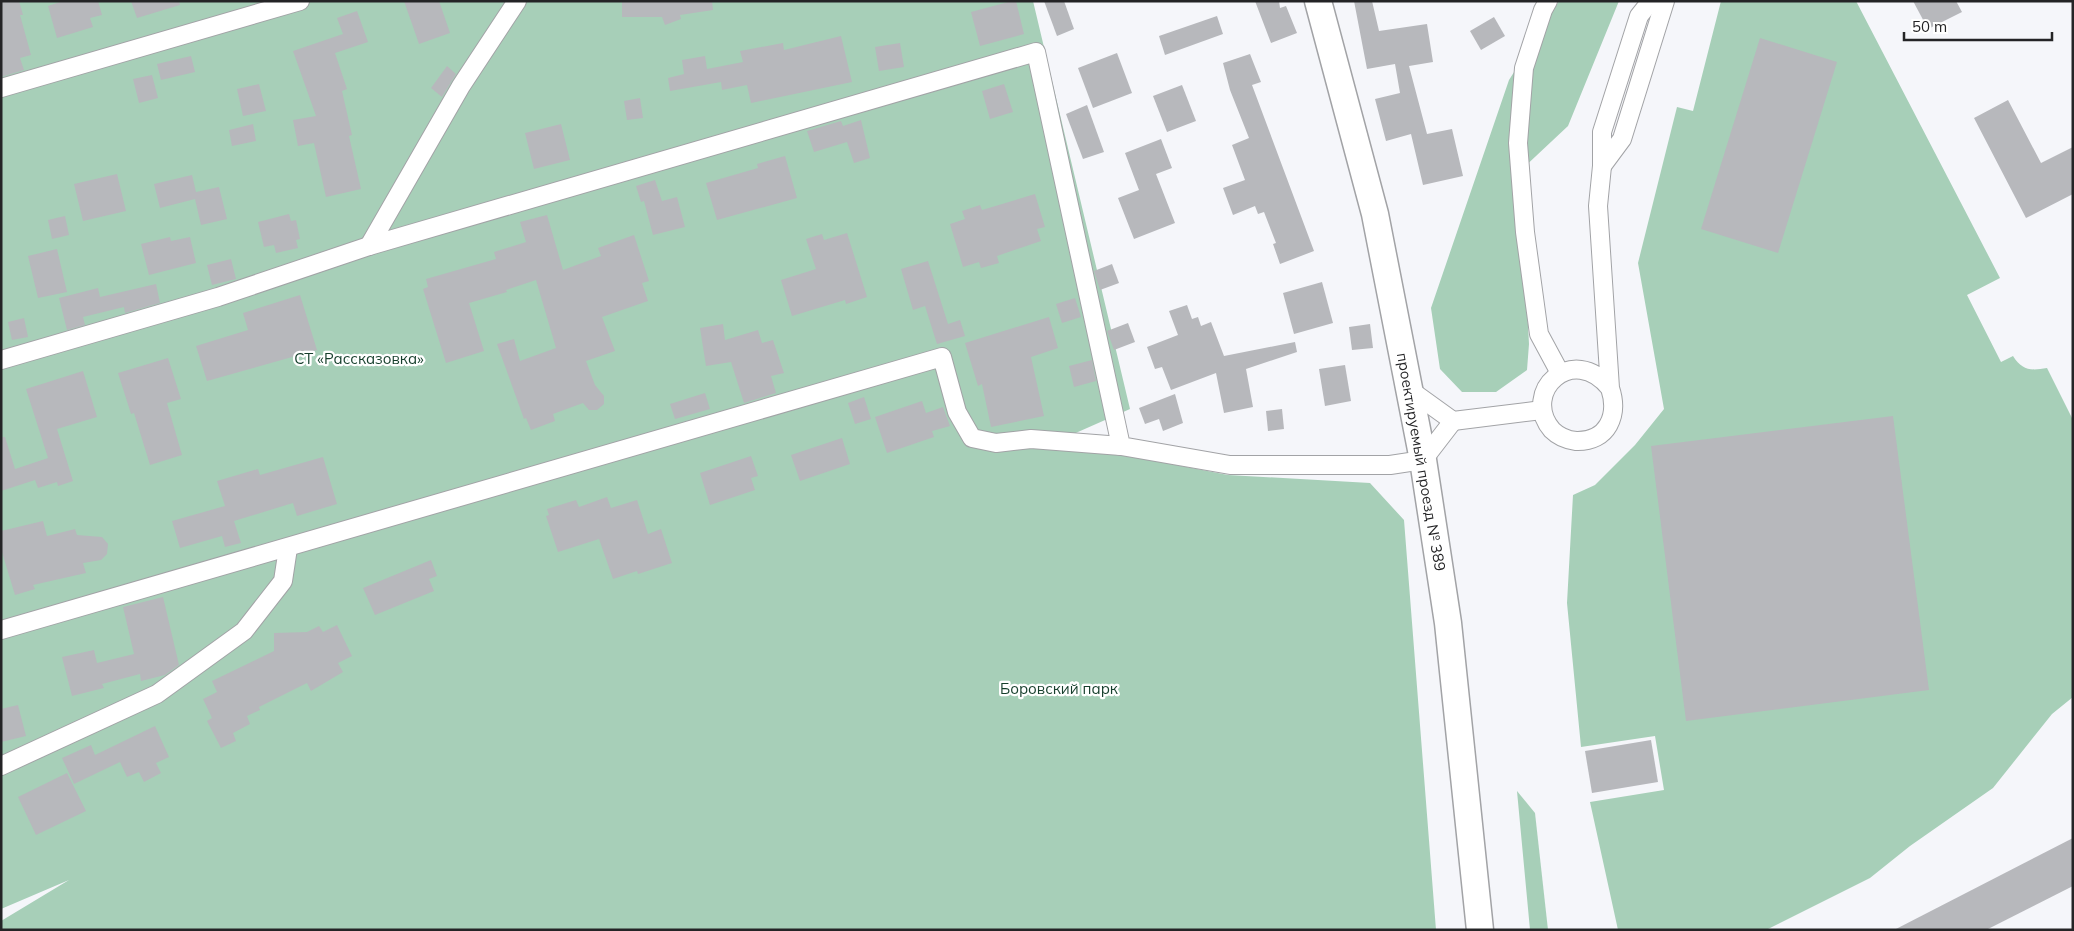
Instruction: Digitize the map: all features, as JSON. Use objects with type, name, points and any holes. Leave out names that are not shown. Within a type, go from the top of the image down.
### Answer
[{"type":"main road","name":"проектируемый проезд № 389","points":[[1318,1],[1376,214],[1423,460],[1449,632],[1480,930]]},
{"type":"street","points":[[1,88],[300,1]]},
{"type":"street","points":[[370,246],[461,86],[517,1]]},
{"type":"street","points":[[1548,1],[1543,10],[1524,68],[1518,143],[1525,232],[1539,334],[1560,373]]},
{"type":"street","points":[[1610,388],[1601,377],[1588,370],[1574,369],[1560,373],[1550,383],[1543,395],[1542,410],[1547,423],[1556,434],[1569,440],[1583,441],[1597,437],[1607,427],[1614,415],[1614,401],[1610,388],[1598,226],[1602,132],[1639,16],[1651,1]]},
{"type":"street","points":[[1602,166],[1622,139],[1665,1]]},
{"type":"street","points":[[1,360],[218,297],[370,246],[1036,52],[1121,446]]},
{"type":"street","points":[[1,630],[942,357],[957,412],[972,438],[996,443],[1030,438],[1121,446],[1230,465],[1390,465],[1423,460],[1453,421]]},
{"type":"street","points":[[1410,390],[1453,421],[1542,410]]},
{"type":"street","points":[[1,766],[157,694],[244,630],[283,581],[288,548]]},
{"type":"green space","name":"СТ «Рассказовка»","points":[[1,1],[1033,1],[1130,409],[1044,447],[1084,447],[1228,475],[1370,483],[1404,520],[1436,930],[1,930],[1,921],[69,880],[1,909]]},
{"type":"green space","points":[[1559,1],[1619,1],[1568,126],[1520,171],[1529,344],[1527,370],[1496,392],[1462,392],[1440,369],[1431,308],[1509,80]]},
{"type":"green space","points":[[1721,1],[1856,1],[2000,278],[1967,295],[2001,362],[2013,356],[2023,367],[2047,368],[2073,420],[2073,697],[2052,714],[1993,788],[1910,846],[1870,878],[1766,930],[1618,930],[1590,802],[1664,790],[1655,736],[1581,747],[1567,603],[1573,495],[1595,485],[1635,445],[1664,409],[1638,263],[1677,107],[1693,111]]},
{"type":"green space","points":[[1517,791],[1535,813],[1548,930],[1530,930]]},
{"type":"building","points":[[1,1],[19,1],[23,15],[20,15],[31,55],[20,58],[24,70],[1,77]]},
{"type":"building","points":[[63,1],[98,1],[102,15],[90,18],[93,27],[57,38],[48,6]]},
{"type":"building","points":[[131,1],[179,1],[180,5],[137,18]]},
{"type":"building","points":[[404,1],[439,1],[450,33],[419,44]]},
{"type":"building","points":[[622,1],[712,1],[713,10],[680,15],[681,19],[665,25],[662,17],[622,17]]},
{"type":"building","points":[[1016,1],[1024,34],[980,46],[971,12]]},
{"type":"building","points":[[1044,1],[1064,1],[1074,29],[1057,36]]},
{"type":"building","points":[[1255,1],[1279,1],[1280,8],[1286,6],[1297,33],[1271,43]]},
{"type":"building","points":[[1354,1],[1372,1],[1379,31],[1427,24],[1433,62],[1409,66],[1427,134],[1452,129],[1463,176],[1423,185],[1411,134],[1386,141],[1375,99],[1400,93],[1395,64],[1367,69]]},
{"type":"building","points":[[1913,1],[1956,1],[1962,12],[1928,29]]},
{"type":"building","points":[[357,11],[368,42],[335,53],[347,89],[342,91],[352,135],[349,136],[361,189],[326,197],[314,143],[298,146],[293,120],[316,116],[293,51],[343,34],[337,18]]},
{"type":"building","points":[[1217,16],[1223,34],[1165,55],[1159,36]]},
{"type":"building","points":[[1494,17],[1505,36],[1481,50],[1470,31]]},
{"type":"building","points":[[841,36],[852,82],[751,103],[747,85],[722,90],[721,82],[670,91],[668,78],[684,74],[682,60],[705,56],[707,69],[743,62],[740,51],[783,43],[784,50]]},
{"type":"building","points":[[1760,38],[1837,62],[1778,253],[1701,229]]},
{"type":"building","points":[[900,43],[904,67],[879,71],[875,47]]},
{"type":"building","points":[[1117,53],[1132,93],[1093,108],[1078,68]]},
{"type":"building","points":[[1250,54],[1261,82],[1252,85],[1314,251],[1280,264],[1273,244],[1276,243],[1264,212],[1258,214],[1255,206],[1233,215],[1223,188],[1245,180],[1232,145],[1249,138],[1230,90],[1223,63]]},
{"type":"building","points":[[191,56],[195,72],[161,80],[157,64]]},
{"type":"building","points":[[447,66],[456,74],[442,97],[431,88]]},
{"type":"building","points":[[152,75],[158,98],[139,103],[133,79]]},
{"type":"building","points":[[259,84],[266,111],[243,116],[237,89]]},
{"type":"building","points":[[1004,84],[1013,112],[990,119],[982,91]]},
{"type":"building","points":[[1182,85],[1196,121],[1167,132],[1153,96]]},
{"type":"building","points":[[640,98],[643,118],[627,120],[624,101]]},
{"type":"building","points":[[2008,100],[2041,163],[2073,147],[2073,194],[2026,218],[1974,118]]},
{"type":"building","points":[[1087,105],[1104,152],[1083,159],[1066,114]]},
{"type":"building","points":[[861,120],[870,158],[854,163],[847,142],[814,152],[807,131],[841,121],[843,126]]},
{"type":"building","points":[[253,124],[256,141],[232,146],[229,130]]},
{"type":"building","points":[[561,124],[570,160],[534,169],[525,133]]},
{"type":"building","points":[[1161,139],[1172,168],[1156,174],[1175,223],[1134,239],[1118,198],[1139,190],[1125,153]]},
{"type":"building","points":[[785,156],[797,198],[717,220],[706,183],[758,168],[757,164]]},
{"type":"building","points":[[117,174],[126,211],[83,221],[74,184]]},
{"type":"building","points":[[192,175],[196,192],[219,187],[227,219],[201,225],[195,199],[160,208],[154,184]]},
{"type":"building","points":[[655,180],[662,201],[677,197],[685,227],[653,235],[644,201],[641,202],[636,186]]},
{"type":"building","points":[[1035,194],[1045,227],[1037,229],[1041,241],[997,256],[999,263],[981,268],[979,262],[963,267],[950,224],[965,219],[962,211],[980,205],[982,210]]},
{"type":"building","points":[[289,214],[291,221],[296,220],[300,239],[296,240],[298,248],[276,253],[274,245],[264,247],[258,222]]},
{"type":"building","points":[[547,215],[563,270],[601,256],[598,248],[634,235],[649,281],[642,283],[648,301],[602,317],[615,351],[586,361],[595,385],[604,396],[604,404],[597,410],[589,410],[583,403],[553,414],[555,421],[531,430],[526,418],[524,419],[497,344],[514,339],[520,361],[556,348],[536,280],[506,290],[507,292],[469,303],[484,351],[446,363],[423,289],[428,287],[426,279],[496,259],[494,252],[526,242],[520,222]]},
{"type":"building","points":[[65,216],[69,235],[52,239],[48,220]]},
{"type":"building","points":[[847,233],[867,297],[846,304],[845,300],[792,316],[781,280],[816,269],[806,239],[822,234],[824,240]]},
{"type":"building","points":[[170,237],[171,241],[190,237],[196,263],[149,275],[141,244]]},
{"type":"building","points":[[57,249],[67,292],[38,298],[28,256]]},
{"type":"building","points":[[231,259],[236,279],[212,285],[207,265]]},
{"type":"building","points":[[928,261],[948,324],[960,320],[965,336],[937,344],[925,306],[913,310],[901,269]]},
{"type":"building","points":[[1112,264],[1119,283],[1100,290],[1094,271]]},
{"type":"building","points":[[1322,282],[1333,323],[1294,334],[1283,293]]},
{"type":"building","points":[[156,284],[160,303],[125,313],[124,307],[83,317],[85,325],[67,330],[59,298],[98,288],[100,297]]},
{"type":"building","points":[[300,295],[317,350],[207,381],[196,346],[248,330],[243,313]]},
{"type":"building","points":[[1075,298],[1081,317],[1062,323],[1056,304]]},
{"type":"building","points":[[1187,305],[1192,319],[1198,317],[1201,326],[1211,322],[1224,356],[1295,342],[1297,352],[1246,369],[1253,407],[1224,413],[1216,373],[1171,390],[1162,367],[1155,369],[1147,347],[1178,335],[1169,311]]},
{"type":"building","points":[[1049,317],[1058,348],[1031,357],[1044,416],[991,427],[982,384],[978,386],[965,343]]},
{"type":"building","points":[[24,318],[28,337],[12,340],[8,322]]},
{"type":"building","points":[[1128,323],[1135,342],[1114,350],[1107,331]]},
{"type":"building","points":[[723,324],[725,340],[758,330],[762,343],[773,340],[784,373],[771,376],[776,393],[744,403],[731,362],[706,366],[700,328]]},
{"type":"building","points":[[1370,324],[1373,348],[1352,350],[1349,327]]},
{"type":"building","points":[[168,358],[181,399],[167,403],[182,455],[150,465],[134,413],[131,414],[118,373]]},
{"type":"building","points":[[1092,360],[1096,381],[1074,387],[1069,366]]},
{"type":"building","points":[[1345,365],[1351,401],[1325,406],[1319,369]]},
{"type":"building","points":[[83,371],[97,417],[57,429],[73,481],[58,486],[57,482],[38,488],[35,480],[1,491],[1,437],[5,437],[15,469],[48,458],[26,389]]},
{"type":"building","points":[[705,393],[710,409],[675,419],[670,404]]},
{"type":"building","points":[[1175,394],[1183,423],[1163,431],[1159,419],[1145,424],[1139,408]]},
{"type":"building","points":[[864,397],[871,419],[855,424],[848,403]]},
{"type":"building","points":[[922,401],[926,413],[943,407],[950,426],[932,431],[934,437],[887,453],[875,417]]},
{"type":"building","points":[[1282,409],[1284,429],[1268,431],[1266,411]]},
{"type":"building","points":[[1893,416],[1929,690],[1686,721],[1651,446]]},
{"type":"building","points":[[842,438],[850,464],[800,481],[791,455]]},
{"type":"building","points":[[751,456],[758,476],[751,478],[755,490],[710,505],[700,473]]},
{"type":"building","points":[[323,457],[337,504],[297,516],[293,503],[234,521],[241,543],[225,547],[222,536],[180,548],[172,521],[225,506],[217,481],[258,469],[260,475]]},
{"type":"building","points":[[607,497],[611,508],[637,500],[648,534],[661,529],[672,563],[638,574],[637,571],[613,579],[599,539],[558,552],[546,516],[549,515],[547,509],[576,500],[579,507]]},
{"type":"building","points":[[43,521],[47,536],[75,529],[77,535],[102,537],[108,544],[107,554],[101,560],[83,563],[86,573],[33,585],[35,589],[15,595],[1,549],[1,531]]},
{"type":"building","points":[[431,560],[437,576],[429,579],[434,591],[375,615],[363,588]]},
{"type":"building","points":[[163,597],[179,665],[165,675],[141,681],[140,674],[102,684],[104,688],[72,696],[62,657],[94,650],[97,663],[134,654],[123,607]]},
{"type":"building","points":[[337,625],[352,656],[338,663],[343,672],[311,691],[307,683],[259,707],[260,710],[247,716],[250,724],[233,733],[236,741],[221,748],[207,721],[212,718],[203,699],[217,692],[212,681],[274,651],[274,633],[307,632],[319,626],[323,632]]},
{"type":"building","points":[[18,705],[26,736],[1,742],[1,709]]},
{"type":"building","points":[[155,726],[169,757],[156,763],[161,773],[144,782],[139,772],[127,777],[120,762],[74,784],[62,758],[91,745],[95,755]]},
{"type":"building","points":[[1651,740],[1658,782],[1592,793],[1585,751]]},
{"type":"building","points":[[67,773],[86,811],[36,835],[18,797]]},
{"type":"building","points":[[2073,838],[2073,886],[1986,930],[1894,930]]},
{"type":"park label","name":"Боровский парк","points":[[1059,689]]}]
